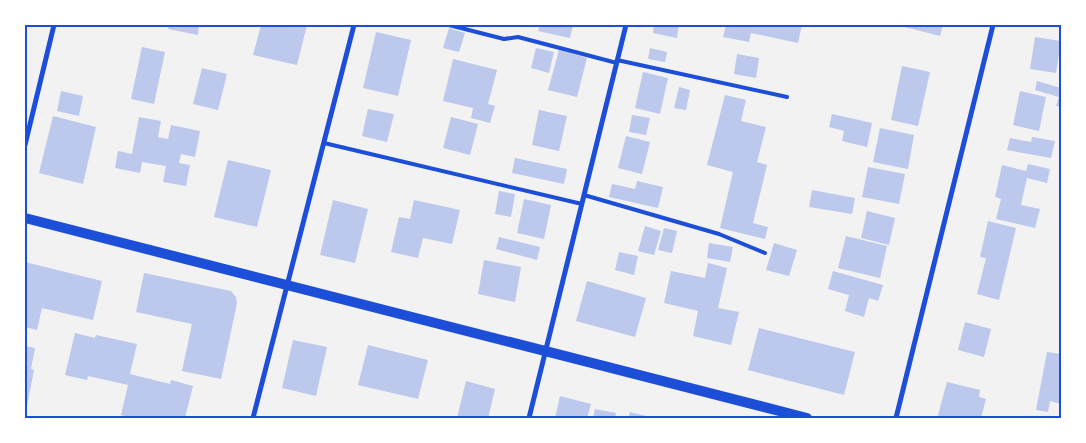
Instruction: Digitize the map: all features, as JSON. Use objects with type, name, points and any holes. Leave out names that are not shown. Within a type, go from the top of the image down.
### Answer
[{"type":"main road","points":[[25,218],[546,351],[790,416],[807,418]]},
{"type":"street","points":[[25,145],[54,25]]},
{"type":"street","points":[[254,418],[354,25]]},
{"type":"street","points":[[529,418],[626,25]]},
{"type":"street","points":[[896,418],[992,25]]},
{"type":"lane","points":[[449,25],[504,38],[518,37],[617,61],[788,97]]},
{"type":"lane","points":[[324,142],[582,204]]},
{"type":"lane","points":[[584,195],[719,234],[765,253]]},
{"type":"building","points":[[169,25],[199,25],[198,35],[168,29]]},
{"type":"building","points":[[261,25],[307,25],[297,65],[253,55]]},
{"type":"building","points":[[540,25],[573,25],[570,38],[538,31]]},
{"type":"building","points":[[654,25],[679,25],[677,38],[653,33]]},
{"type":"building","points":[[726,25],[802,25],[798,43],[751,33],[749,42],[723,37]]},
{"type":"building","points":[[897,25],[943,25],[940,36]]},
{"type":"building","points":[[449,28],[465,33],[459,52],[443,48]]},
{"type":"building","points":[[376,32],[411,40],[398,96],[363,88]]},
{"type":"building","points":[[1035,37],[1061,41],[1056,73],[1030,69]]},
{"type":"building","points":[[142,47],[165,52],[154,104],[131,99]]},
{"type":"building","points":[[536,48],[554,52],[549,73],[531,68]]},
{"type":"building","points":[[650,48],[667,52],[665,62],[648,59]]},
{"type":"building","points":[[559,50],[587,58],[577,97],[548,90]]},
{"type":"building","points":[[737,54],[759,58],[756,78],[734,74]]},
{"type":"building","points":[[453,59],[497,70],[488,104],[495,106],[490,123],[471,118],[473,108],[443,101]]},
{"type":"building","points":[[902,66],[930,72],[918,126],[891,120]]},
{"type":"building","points":[[202,68],[227,74],[218,110],[193,104]]},
{"type":"building","points":[[643,72],[668,78],[660,114],[635,108]]},
{"type":"building","points":[[1037,81],[1061,88],[1061,107],[1056,106],[1059,97],[1035,90]]},
{"type":"building","points":[[679,87],[690,90],[686,110],[674,108]]},
{"type":"building","points":[[61,91],[83,96],[79,116],[57,111]]},
{"type":"building","points":[[1020,91],[1046,97],[1039,131],[1013,125]]},
{"type":"building","points":[[725,95],[746,100],[741,121],[766,127],[757,162],[767,165],[753,223],[768,227],[765,239],[720,228],[733,172],[707,165]]},
{"type":"building","points":[[368,109],[394,114],[387,142],[362,136]]},
{"type":"building","points":[[539,110],[567,116],[559,151],[532,145]]},
{"type":"building","points":[[832,114],[872,123],[867,147],[842,141],[844,131],[829,127]]},
{"type":"building","points":[[632,115],[650,118],[646,135],[629,132]]},
{"type":"building","points":[[53,116],[96,127],[83,184],[39,173]]},
{"type":"building","points":[[139,117],[161,121],[158,137],[168,139],[171,125],[200,131],[195,157],[181,154],[179,163],[190,165],[186,186],[163,182],[166,166],[142,162],[140,173],[115,168],[118,151],[132,154]]},
{"type":"building","points":[[451,117],[478,124],[470,155],[443,148]]},
{"type":"building","points":[[880,128],[914,135],[908,169],[873,162]]},
{"type":"building","points":[[626,136],[650,142],[642,174],[618,168]]},
{"type":"building","points":[[1032,137],[1055,141],[1051,158],[1007,150],[1010,138],[1031,142]]},
{"type":"building","points":[[515,158],[567,169],[564,184],[512,173]]},
{"type":"building","points":[[228,160],[271,170],[257,227],[214,217]]},
{"type":"building","points":[[1028,164],[1050,169],[1047,183],[1027,178],[1021,205],[1040,209],[1035,228],[996,219],[1001,199],[995,197],[1002,165],[1026,171]]},
{"type":"building","points":[[868,167],[905,174],[899,204],[862,197]]},
{"type":"building","points":[[637,181],[663,187],[658,208],[609,197],[612,184],[635,189]]},
{"type":"building","points":[[812,190],[855,198],[852,214],[809,207]]},
{"type":"building","points":[[499,191],[515,194],[511,217],[495,214]]},
{"type":"building","points":[[524,199],[551,205],[544,239],[517,233]]},
{"type":"building","points":[[333,200],[368,209],[355,263],[320,255]]},
{"type":"building","points":[[414,200],[460,210],[452,244],[423,238],[418,258],[391,252],[399,217],[410,219]]},
{"type":"building","points":[[867,211],[895,218],[889,245],[861,238]]},
{"type":"building","points":[[988,221],[1016,228],[999,300],[977,294],[986,258],[980,257]]},
{"type":"building","points":[[645,226],[661,231],[654,255],[638,251]]},
{"type":"building","points":[[664,228],[677,231],[672,253],[658,250]]},
{"type":"building","points":[[846,236],[887,246],[880,278],[838,268]]},
{"type":"building","points":[[499,237],[540,247],[537,260],[496,249]]},
{"type":"building","points":[[709,243],[733,247],[730,262],[707,258]]},
{"type":"building","points":[[774,243],[797,250],[789,276],[766,270]]},
{"type":"building","points":[[619,252],[638,256],[634,275],[615,270]]},
{"type":"building","points":[[484,260],[521,267],[515,302],[478,294]]},
{"type":"building","points":[[25,262],[102,281],[93,320],[42,308],[37,330],[25,327]]},
{"type":"building","points":[[708,263],[727,268],[718,308],[739,312],[731,345],[693,336],[698,311],[664,303],[671,271],[705,278]]},
{"type":"building","points":[[833,271],[883,285],[878,301],[869,298],[864,317],[845,311],[849,295],[828,289]]},
{"type":"building","points":[[144,273],[231,291],[236,297],[237,303],[221,379],[182,371],[192,324],[136,312]]},
{"type":"building","points":[[587,281],[646,298],[635,337],[576,321]]},
{"type":"building","points":[[965,322],[991,329],[984,357],[958,350]]},
{"type":"building","points":[[759,328],[855,352],[844,395],[748,370]]},
{"type":"building","points":[[75,333],[95,338],[96,335],[137,344],[130,374],[170,384],[171,380],[193,386],[185,418],[132,418],[121,415],[128,385],[88,376],[87,380],[65,375]]},
{"type":"building","points":[[293,340],[327,347],[316,396],[282,388]]},
{"type":"building","points":[[368,345],[428,360],[418,399],[358,385]]},
{"type":"building","points":[[25,346],[35,348],[31,369],[34,370],[26,411]]},
{"type":"building","points":[[1047,352],[1061,354],[1061,404],[1050,401],[1048,412],[1036,410]]},
{"type":"building","points":[[466,381],[495,389],[488,418],[457,418]]},
{"type":"building","points":[[947,382],[980,390],[979,397],[986,399],[981,418],[940,418],[938,415]]},
{"type":"building","points":[[560,396],[591,404],[587,418],[555,418]]},
{"type":"building","points":[[595,409],[616,413],[615,418],[593,418]]},
{"type":"building","points":[[630,412],[650,417],[650,418],[628,418]]}]
